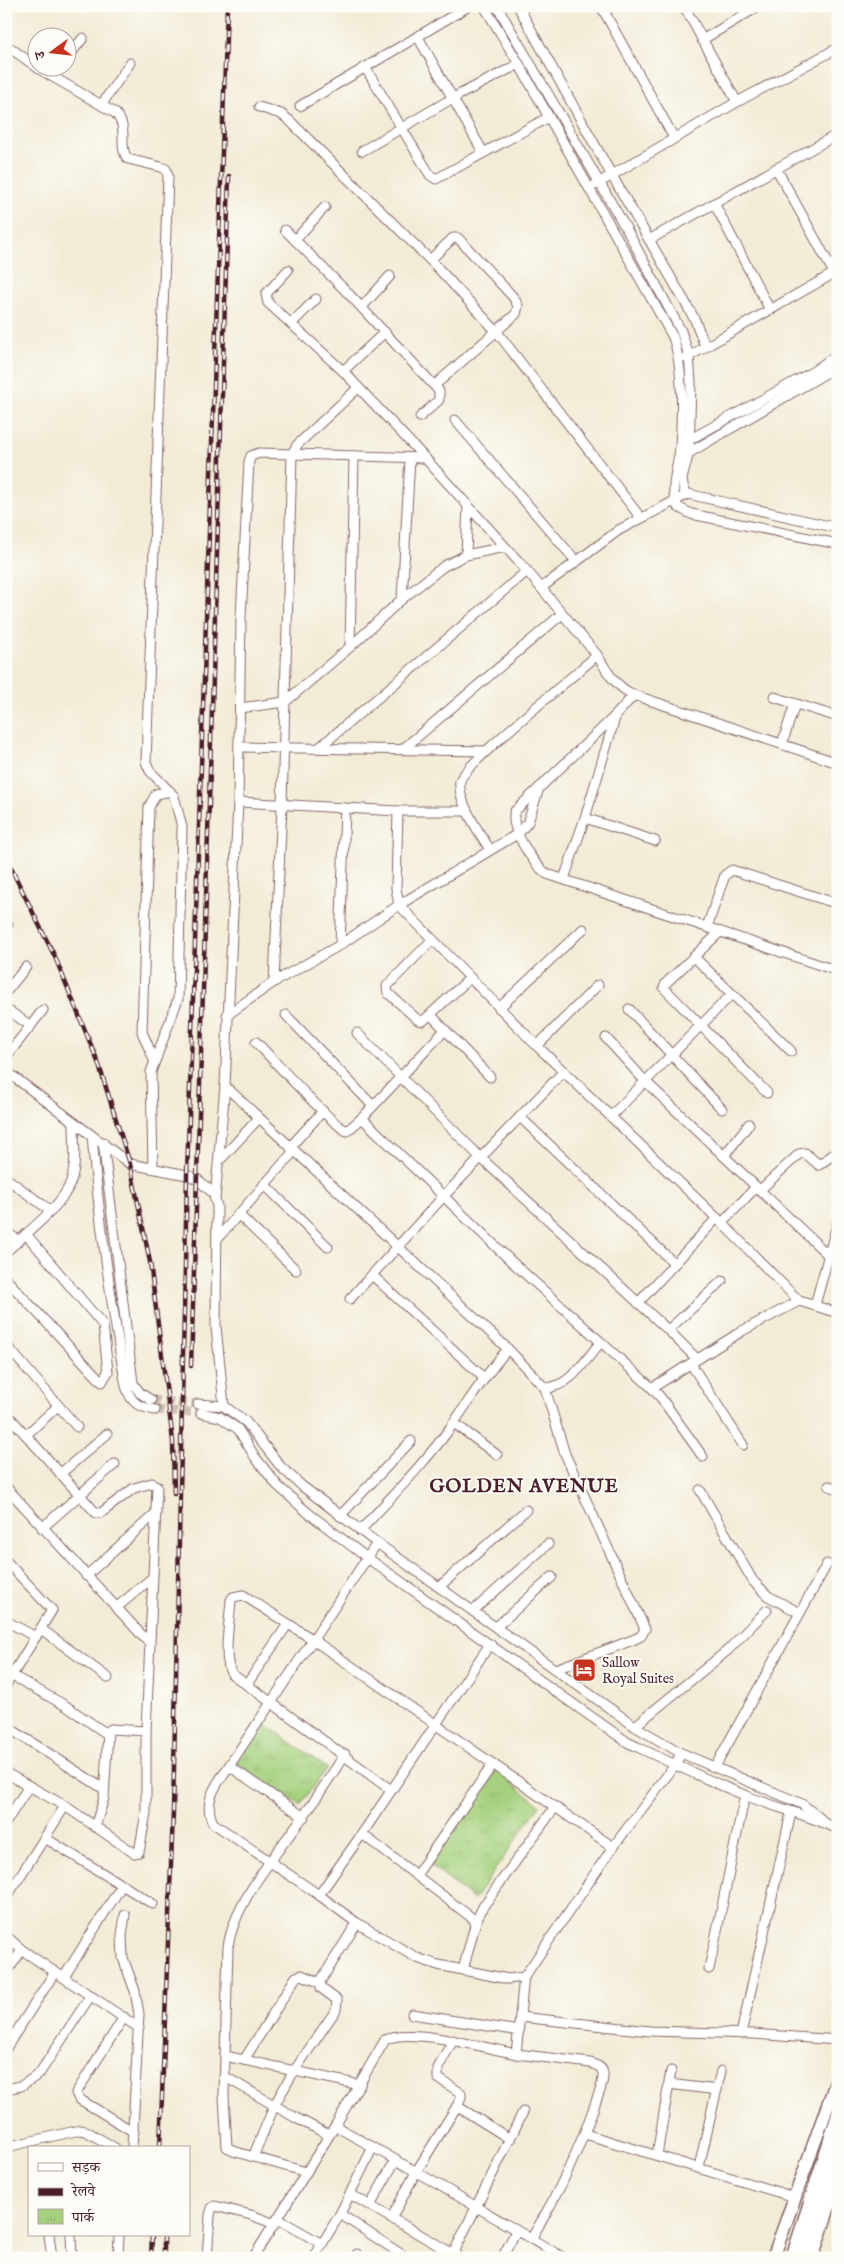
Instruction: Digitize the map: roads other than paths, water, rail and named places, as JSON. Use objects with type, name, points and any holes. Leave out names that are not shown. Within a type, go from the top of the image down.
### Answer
[{"type":"highway","points":[[773,2258],[838,2077]]},
{"type":"highway","points":[[792,2258],[838,2115]]},
{"type":"highway","points":[[801,2258],[838,2144]]},
{"type":"highway","points":[[812,2258],[838,2179]]},
{"type":"street","points":[[300,106],[469,6]]},
{"type":"street","points":[[484,6],[668,326],[676,346],[679,362],[680,458],[673,493],[674,501],[683,511],[691,514],[838,544]]},
{"type":"street","points":[[497,6],[599,182],[681,331],[689,356],[690,440],[682,479],[684,490],[688,494],[838,528]]},
{"type":"street","points":[[518,6],[695,320],[705,346]]},
{"type":"street","points":[[613,6],[603,9],[674,138]]},
{"type":"street","points":[[684,6],[737,102]]},
{"type":"street","points":[[702,40],[759,6]]},
{"type":"street","points":[[418,37],[483,152]]},
{"type":"street","points":[[78,44],[83,38]]},
{"type":"street","points":[[6,45],[28,60]]},
{"type":"street","points":[[588,189],[737,102],[838,48]]},
{"type":"street","points":[[102,104],[130,63]]},
{"type":"street","points":[[362,151],[453,98],[519,64]]},
{"type":"street","points":[[365,67],[430,175],[436,179],[549,117]]},
{"type":"street","points":[[55,78],[115,113],[121,122],[124,151],[128,159],[166,169],[168,176],[146,762],[150,771],[177,801],[182,827],[178,998],[154,1060],[150,1086],[153,1168]]},
{"type":"street","points":[[259,107],[282,114],[289,120],[430,260],[497,332],[640,518]]},
{"type":"street","points":[[650,240],[838,134]]},
{"type":"street","points":[[679,362],[836,272],[776,168]]},
{"type":"street","points":[[714,203],[770,310]]},
{"type":"street","points":[[296,240],[325,207]]},
{"type":"street","points":[[285,230],[362,307],[439,391],[440,397],[420,417]]},
{"type":"street","points":[[430,260],[453,238],[462,240],[514,298],[518,306],[516,314],[435,386]]},
{"type":"street","points":[[288,270],[265,297],[268,303],[343,371],[468,505],[527,571],[597,655],[614,682],[622,690],[838,763]]},
{"type":"street","points":[[362,307],[390,276]]},
{"type":"street","points":[[292,323],[316,299]]},
{"type":"street","points":[[343,371],[385,332]]},
{"type":"street","points":[[680,446],[814,370],[838,354]]},
{"type":"street","points":[[680,458],[838,366]]},
{"type":"street","points":[[274,982],[282,805],[292,454],[297,445],[358,388]]},
{"type":"street","points":[[455,420],[576,561]]},
{"type":"street","points":[[224,1406],[216,1327],[217,1239],[215,1199],[220,1160],[225,1086],[238,802],[241,618],[249,461],[251,456],[259,453],[425,458]]},
{"type":"street","points":[[350,647],[354,456]]},
{"type":"street","points":[[402,599],[410,458]]},
{"type":"street","points":[[541,588],[619,530],[688,494]]},
{"type":"street","points":[[466,555],[468,505]]},
{"type":"street","points":[[240,708],[285,702],[350,647],[402,599],[449,562],[466,555],[505,547]]},
{"type":"street","points":[[320,747],[527,571]]},
{"type":"street","points":[[403,749],[562,614]]},
{"type":"street","points":[[490,850],[467,811],[460,781],[466,771],[487,751],[597,655]]},
{"type":"street","points":[[634,695],[616,716],[515,811],[513,818],[526,850],[540,870],[546,874],[838,971]]},
{"type":"street","points":[[774,697],[838,717]]},
{"type":"street","points":[[782,744],[795,704]]},
{"type":"street","points":[[564,879],[616,716]]},
{"type":"street","points":[[239,747],[283,746],[487,751]]},
{"type":"street","points":[[227,1015],[274,982],[340,945],[399,905],[519,833],[528,822],[540,786]]},
{"type":"street","points":[[154,1060],[142,1032],[149,807],[152,797],[156,794],[170,791]]},
{"type":"street","points":[[238,802],[345,809],[467,811]]},
{"type":"street","points":[[340,945],[345,809]]},
{"type":"street","points":[[398,811],[396,888],[399,905],[469,979],[799,1301],[838,1313]]},
{"type":"street","points":[[585,818],[655,841]]},
{"type":"street","points":[[706,927],[725,875],[732,870],[838,904]]},
{"type":"street","points":[[499,1008],[582,929]]},
{"type":"street","points":[[720,932],[666,983],[664,988],[767,1092]]},
{"type":"street","points":[[432,940],[386,988],[388,993],[421,1021],[431,1016],[469,979]]},
{"type":"street","points":[[694,957],[791,1051]]},
{"type":"street","points":[[6,992],[26,967]]},
{"type":"street","points":[[537,1046],[598,985]]},
{"type":"street","points":[[611,1116],[732,994]]},
{"type":"street","points":[[6,1009],[30,1026]]},
{"type":"street","points":[[629,1009],[722,1109]]},
{"type":"street","points":[[6,1057],[43,1010]]},
{"type":"street","points":[[286,1015],[373,1106]]},
{"type":"street","points":[[431,1016],[490,1078]]},
{"type":"street","points":[[256,1042],[345,1131],[350,1130],[362,1118],[445,1030]]},
{"type":"street","points":[[356,1033],[402,1076],[481,1158],[668,1330],[694,1361],[743,1445]]},
{"type":"street","points":[[606,1038],[645,1081],[828,1255]]},
{"type":"street","points":[[6,1071],[130,1164],[197,1179],[210,1189],[215,1199]]},
{"type":"street","points":[[350,1299],[443,1197],[564,1072]]},
{"type":"street","points":[[225,1086],[397,1248],[508,1349],[544,1388],[565,1454],[645,1629],[644,1633],[635,1639],[556,1669]]},
{"type":"street","points":[[217,1239],[323,1111]]},
{"type":"street","points":[[220,1160],[259,1118]]},
{"type":"street","points":[[362,1118],[443,1197],[652,1388],[703,1457]]},
{"type":"street","points":[[521,1118],[674,1263]]},
{"type":"street","points":[[6,1252],[51,1211],[69,1186],[72,1179],[74,1122]]},
{"type":"street","points":[[724,1156],[750,1124]]},
{"type":"street","points":[[92,1136],[98,1208],[109,1293],[126,1386],[137,1406],[155,1410]]},
{"type":"street","points":[[103,1142],[134,1383],[140,1393],[151,1400]]},
{"type":"street","points":[[638,1303],[674,1263],[719,1221],[799,1154],[805,1153],[819,1165],[838,1151]]},
{"type":"street","points":[[6,1178],[51,1211]]},
{"type":"street","points":[[264,1184],[328,1247]]},
{"type":"street","points":[[238,1214],[296,1270]]},
{"type":"street","points":[[815,1305],[838,1221]]},
{"type":"street","points":[[6,1232],[18,1240]]},
{"type":"street","points":[[6,1279],[102,1382],[108,1372],[103,1324],[26,1234]]},
{"type":"street","points":[[372,1275],[484,1378]]},
{"type":"street","points":[[668,1330],[722,1281]]},
{"type":"street","points":[[652,1388],[742,1331],[799,1301]]},
{"type":"street","points":[[544,1388],[555,1387],[567,1381],[601,1342]]},
{"type":"street","points":[[6,1345],[77,1427]]},
{"type":"street","points":[[360,1531],[429,1455],[454,1423],[484,1378],[508,1349]]},
{"type":"street","points":[[26,1436],[58,1406]]},
{"type":"street","points":[[825,1823],[802,1804],[681,1753],[635,1726],[340,1516],[281,1467],[246,1422],[224,1406],[200,1409],[220,1417],[238,1429],[255,1457],[277,1485],[307,1512],[366,1557],[627,1742],[674,1765],[745,1795],[838,1829]]},
{"type":"street","points":[[6,1412],[92,1511],[98,1513],[141,1485],[155,1483],[158,1492],[149,1643],[146,1813],[139,1852],[134,1853],[65,1806],[6,1773]]},
{"type":"street","points":[[454,1423],[497,1454]]},
{"type":"street","points":[[60,1474],[107,1434]]},
{"type":"street","points":[[340,1516],[410,1440]]},
{"type":"street","points":[[42,1528],[115,1464]]},
{"type":"street","points":[[6,1487],[149,1643]]},
{"type":"street","points":[[700,1490],[753,1581],[768,1596],[800,1613]]},
{"type":"street","points":[[439,1587],[526,1510]]},
{"type":"street","points":[[86,1576],[156,1513]]},
{"type":"street","points":[[377,1543],[211,1793],[208,1803],[210,1817],[213,1824],[319,1895],[357,1923],[417,1958],[438,1965],[508,1979],[524,1977]]},
{"type":"street","points":[[473,1611],[548,1544]]},
{"type":"street","points":[[6,1561],[51,1608],[51,1615],[10,1674],[6,1685]]},
{"type":"street","points":[[715,1767],[827,1564]]},
{"type":"street","points":[[496,1627],[552,1577]]},
{"type":"street","points":[[116,1608],[152,1578]]},
{"type":"street","points":[[392,1790],[272,1701],[232,1674],[227,1664],[231,1600],[233,1596],[243,1595],[312,1639],[613,1846]]},
{"type":"street","points":[[635,1726],[728,1650],[767,1610]]},
{"type":"street","points":[[6,1621],[36,1637]]},
{"type":"street","points":[[247,1684],[288,1624]]},
{"type":"street","points":[[41,1629],[108,1678]]},
{"type":"street","points":[[319,1895],[490,1644]]},
{"type":"street","points":[[10,1674],[66,1706],[107,1734]]},
{"type":"street","points":[[557,1691],[567,1677]]},
{"type":"street","points":[[6,1726],[104,1789]]},
{"type":"street","points":[[95,1827],[104,1789],[107,1734],[109,1729],[146,1732]]},
{"type":"street","points":[[516,2054],[524,1977],[613,1846],[681,1753]]},
{"type":"street","points":[[306,2172],[233,2151],[227,2147],[225,2140],[224,2076],[230,1932],[237,1914],[269,1863],[304,1817],[345,1754]]},
{"type":"street","points":[[417,1874],[494,1764]]},
{"type":"street","points":[[229,1766],[304,1817]]},
{"type":"street","points":[[6,1822],[30,1786]]},
{"type":"street","points":[[709,1969],[745,1795]]},
{"type":"street","points":[[6,1898],[65,1806]]},
{"type":"street","points":[[463,1970],[476,1921],[484,1905],[555,1807]]},
{"type":"street","points":[[741,2034],[792,1813]]},
{"type":"street","points":[[362,1834],[417,1874],[476,1921]]},
{"type":"street","points":[[45,1838],[153,1904]]},
{"type":"street","points":[[64,1977],[122,1885]]},
{"type":"street","points":[[125,1915],[122,1947],[123,1958],[139,2006],[132,2146]]},
{"type":"street","points":[[320,1983],[357,1923]]},
{"type":"street","points":[[6,1936],[22,1950],[139,2028]]},
{"type":"street","points":[[6,1973],[22,1950]]},
{"type":"street","points":[[6,2048],[55,1972]]},
{"type":"street","points":[[244,2060],[296,1977],[300,1974],[320,1983],[321,1988],[337,2000],[336,2010],[274,2104],[253,2156]]},
{"type":"street","points":[[6,2089],[21,2086],[38,2074],[91,1995]]},
{"type":"street","points":[[412,2014],[519,2031]]},
{"type":"street","points":[[520,2017],[650,2031],[838,2040]]},
{"type":"street","points":[[124,2018],[76,2094],[79,2099],[134,2132]]},
{"type":"street","points":[[253,2258],[360,2085],[382,2044],[391,2036],[396,2035],[453,2040],[516,2054],[590,2063],[598,2065],[602,2070],[601,2088],[585,2134],[546,2215],[531,2239]]},
{"type":"street","points":[[392,2219],[416,2172],[461,2097],[461,2093],[439,2080],[437,2075],[438,2068],[453,2040]]},
{"type":"street","points":[[225,2056],[360,2085]]},
{"type":"street","points":[[657,2156],[671,2071]]},
{"type":"street","points":[[700,2167],[721,2072]]},
{"type":"street","points":[[224,2076],[329,2135]]},
{"type":"street","points":[[669,2084],[717,2090]]},
{"type":"street","points":[[457,2106],[510,2140]]},
{"type":"street","points":[[350,2194],[454,2256],[475,2208],[523,2112]]},
{"type":"street","points":[[335,2126],[396,2159],[475,2208],[564,2258]]},
{"type":"street","points":[[6,2147],[35,2144],[84,2130],[112,2146]]},
{"type":"street","points":[[585,2134],[700,2167],[794,2197]]},
{"type":"street","points":[[314,2258],[340,2214],[373,2147]]},
{"type":"street","points":[[370,2206],[396,2159]]},
{"type":"street","points":[[207,2258],[210,2215],[215,2206],[276,2222],[322,2244]]},
{"type":"street","points":[[340,2214],[407,2258]]},
{"type":"street","points":[[502,2258],[516,2231]]},
{"type":"street","points":[[49,2236],[52,2258]]},
{"type":"street","points":[[71,2236],[72,2258]]},
{"type":"street","points":[[118,2258],[119,2236]]},
{"type":"tunnel","points":[[151,1400],[198,1404]]},
{"type":"tunnel","points":[[155,1410],[201,1413]]},
{"type":"railway","points":[[160,2146],[173,1812],[187,1175],[227,6]]},
{"type":"railway","points":[[191,1366],[229,176]]},
{"type":"railway","points":[[6,858],[55,957],[98,1062],[130,1164],[150,1262],[173,1441],[174,1493]]},
{"type":"railway","points":[[151,2258],[152,2236]]},
{"type":"railway","points":[[164,2236],[164,2258]]},
{"type":"place","name":"Sallow Royal Suites","points":[[584,1670]]},
{"type":"district","name":"GOLDEN AVENUE","points":[[524,1485]]}]
